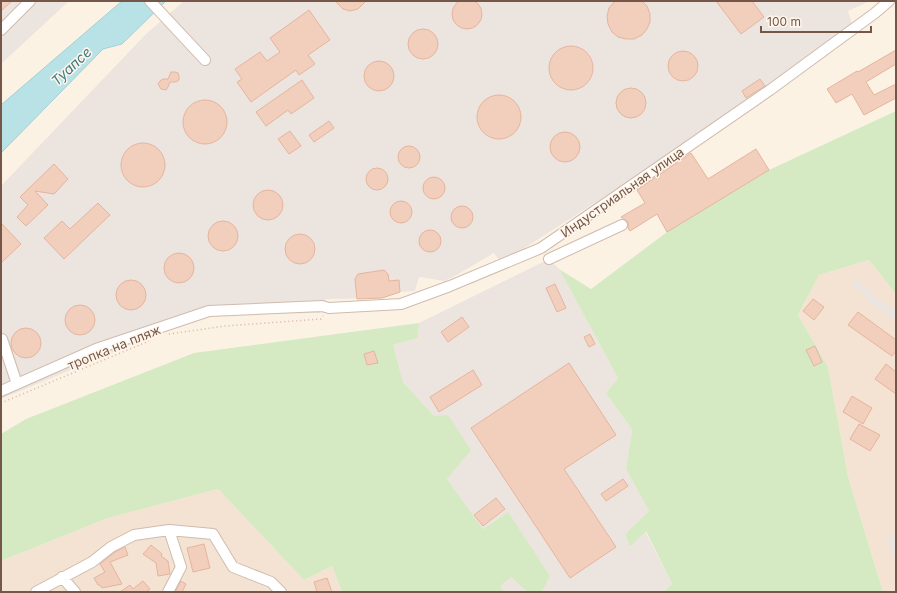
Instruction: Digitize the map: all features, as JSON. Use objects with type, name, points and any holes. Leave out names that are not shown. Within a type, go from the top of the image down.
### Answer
[{"type":"street","points":[[1,30],[30,1]]},
{"type":"street","points":[[150,1],[205,60]]},
{"type":"street","name":"Индустриальная улица","points":[[1,391],[96,349],[209,311],[401,304],[450,286],[541,248],[770,90],[875,13],[889,1]]},
{"type":"street","points":[[549,259],[622,225]]},
{"type":"street","points":[[2,339],[17,384]]},
{"type":"street","points":[[168,592],[181,567],[169,530]]},
{"type":"street","points":[[36,592],[92,562],[111,547],[134,535],[169,530],[213,534],[232,567],[271,582],[281,592]]},
{"type":"street","points":[[62,577],[75,592]]},
{"type":"path","name":"тропка на пляж","points":[[164,335],[226,326],[321,319],[326,307]]},
{"type":"path","name":"тропка на пляж","points":[[1,403],[151,340]]},
{"type":"shaded area","points":[[1,1],[69,1],[1,64]]},
{"type":"shaded area","points":[[184,1],[870,1],[848,11],[852,24],[747,100],[648,169],[501,263],[494,253],[444,281],[420,277],[415,291],[400,292],[382,298],[326,299],[320,313],[219,314],[185,322],[1,399],[1,186],[146,34]]},
{"type":"shaded area","points":[[549,259],[559,269],[618,378],[606,393],[632,430],[626,469],[649,511],[625,534],[630,547],[645,531],[672,584],[664,592],[542,592],[550,576],[507,513],[483,529],[447,479],[434,416],[403,382],[393,345],[418,338],[419,323]]},
{"type":"shaded area","points":[[869,260],[896,294],[896,592],[883,592],[848,476],[828,367],[798,315],[819,275]]},
{"type":"shaded area","points":[[857,279],[872,291],[871,293],[896,311],[896,322],[864,298],[865,296],[852,285]]},
{"type":"shaded area","points":[[218,489],[304,580],[332,566],[342,592],[1,592],[1,561],[108,518]]},
{"type":"shaded area","points":[[894,534],[896,539],[896,561],[885,538]]},
{"type":"shaded area","points":[[511,577],[527,592],[504,592],[499,586]]},
{"type":"green space","points":[[896,111],[896,294],[869,260],[819,275],[798,315],[828,367],[848,476],[883,592],[664,592],[672,584],[646,531],[630,547],[625,534],[649,511],[626,469],[632,430],[606,393],[618,378],[559,269],[591,289],[667,232],[769,170]]},
{"type":"green space","points":[[419,323],[418,338],[393,345],[403,382],[434,416],[448,415],[471,450],[447,479],[483,529],[508,512],[550,576],[542,592],[527,592],[511,577],[500,586],[504,592],[342,592],[332,566],[304,580],[218,489],[108,518],[1,561],[1,434],[26,419],[194,353]]},
{"type":"water","name":"Туапсе","points":[[122,1],[166,1],[122,44],[103,49],[1,153],[1,105]]},
{"type":"building","points":[[467,-1],[478,3],[482,14],[478,25],[467,29],[456,25],[452,14],[456,3]]},
{"type":"building","points":[[1,1],[12,1],[1,11]]},
{"type":"building","points":[[335,1],[366,1],[358,9],[350,11],[343,9]]},
{"type":"building","points":[[615,1],[642,1],[647,6],[650,14],[650,22],[642,35],[634,39],[626,39],[618,37],[612,32],[608,24],[607,16],[609,8]]},
{"type":"building","points":[[716,1],[752,1],[764,17],[741,34]]},
{"type":"building","points":[[309,10],[330,40],[308,55],[315,64],[299,75],[296,70],[251,102],[237,82],[242,79],[235,69],[260,52],[267,61],[280,52],[270,38]]},
{"type":"building","points":[[423,29],[434,33],[438,44],[434,55],[423,59],[412,55],[408,44],[412,33]]},
{"type":"building","points":[[571,46],[583,50],[589,56],[593,68],[589,80],[583,86],[571,90],[559,86],[553,80],[549,68],[553,56],[559,50]]},
{"type":"building","points":[[896,50],[896,64],[866,82],[874,95],[896,84],[896,98],[864,115],[852,94],[836,103],[827,89]]},
{"type":"building","points":[[683,51],[694,55],[698,66],[694,77],[683,81],[672,77],[668,66],[672,55]]},
{"type":"building","points":[[379,61],[390,65],[394,76],[390,87],[379,91],[368,87],[364,76],[368,65]]},
{"type":"building","points":[[171,72],[178,73],[179,80],[176,82],[170,82],[166,90],[161,89],[158,84],[163,79],[168,79]]},
{"type":"building","points":[[760,79],[765,86],[746,98],[742,91]]},
{"type":"building","points":[[302,80],[314,98],[291,114],[288,110],[266,126],[256,112]]},
{"type":"building","points":[[631,88],[642,92],[646,103],[642,114],[631,118],[620,114],[616,103],[620,92]]},
{"type":"building","points":[[499,95],[511,99],[517,105],[521,117],[517,129],[511,135],[499,139],[487,135],[481,129],[477,117],[481,105],[487,99]]},
{"type":"building","points":[[201,100],[209,100],[221,106],[227,118],[227,126],[221,138],[209,144],[201,144],[189,138],[183,126],[183,118],[189,106]]},
{"type":"building","points":[[329,121],[334,128],[314,142],[309,135]]},
{"type":"building","points":[[290,131],[301,146],[289,154],[278,139]]},
{"type":"building","points":[[565,132],[576,136],[580,147],[576,158],[565,162],[554,158],[550,147],[554,136]]},
{"type":"building","points":[[147,143],[159,149],[164,157],[164,173],[159,181],[151,186],[139,187],[127,181],[122,173],[121,161],[127,149],[135,144]]},
{"type":"building","points":[[409,146],[417,149],[420,157],[417,165],[409,168],[401,165],[398,157],[401,149]]},
{"type":"building","points":[[756,149],[769,170],[667,232],[657,214],[630,231],[628,228],[628,222],[621,217],[645,203],[637,190],[691,153],[708,179]]},
{"type":"building","points":[[54,164],[68,179],[54,194],[35,191],[48,205],[26,226],[17,217],[28,205],[20,197]]},
{"type":"building","points":[[377,168],[385,171],[388,179],[385,187],[377,190],[369,187],[366,179],[369,171]]},
{"type":"building","points":[[434,177],[442,180],[445,188],[442,196],[434,199],[426,196],[423,188],[426,180]]},
{"type":"building","points":[[268,190],[279,194],[283,205],[279,216],[268,220],[257,216],[253,205],[257,194]]},
{"type":"building","points":[[401,201],[409,204],[412,212],[409,220],[401,223],[393,220],[390,212],[393,204]]},
{"type":"building","points":[[98,203],[110,215],[64,259],[44,238],[62,221],[70,229]]},
{"type":"building","points":[[462,206],[470,209],[473,217],[470,225],[462,228],[454,225],[451,217],[454,209]]},
{"type":"building","points":[[223,221],[234,225],[238,236],[234,247],[223,251],[212,247],[208,236],[212,225]]},
{"type":"building","points":[[1,223],[21,244],[1,263]]},
{"type":"building","points":[[430,230],[438,233],[441,241],[438,249],[430,252],[422,249],[419,241],[422,233]]},
{"type":"building","points":[[300,234],[311,238],[315,249],[311,260],[300,264],[289,260],[285,249],[289,238]]},
{"type":"building","points":[[179,253],[190,257],[194,268],[190,279],[179,283],[168,279],[164,268],[168,257]]},
{"type":"building","points":[[384,270],[388,274],[389,281],[399,280],[400,292],[382,298],[357,299],[355,279],[358,274]]},
{"type":"building","points":[[131,280],[142,284],[146,295],[142,306],[131,310],[120,306],[116,295],[120,284]]},
{"type":"building","points":[[555,284],[566,308],[557,312],[546,288]]},
{"type":"building","points":[[813,299],[824,307],[814,320],[803,311]]},
{"type":"building","points":[[80,305],[91,309],[95,320],[91,331],[80,335],[69,331],[65,320],[69,309]]},
{"type":"building","points":[[858,312],[896,340],[896,351],[892,356],[848,325]]},
{"type":"building","points":[[462,317],[469,327],[448,342],[441,332]]},
{"type":"building","points":[[26,328],[37,332],[41,343],[37,354],[26,358],[15,354],[11,343],[15,332]]},
{"type":"building","points":[[590,334],[595,344],[589,347],[584,337]]},
{"type":"building","points":[[815,346],[822,362],[814,366],[806,350]]},
{"type":"building","points":[[374,351],[378,363],[367,365],[364,354]]},
{"type":"building","points":[[569,363],[616,435],[564,469],[616,547],[570,578],[471,428]]},
{"type":"building","points":[[886,364],[896,372],[896,394],[875,379]]},
{"type":"building","points":[[473,370],[482,385],[439,412],[430,397]]},
{"type":"building","points":[[852,396],[872,408],[863,424],[843,412]]},
{"type":"building","points":[[859,424],[880,435],[870,451],[850,439]]},
{"type":"building","points":[[623,479],[628,486],[606,501],[601,494]]},
{"type":"building","points":[[496,498],[505,509],[483,526],[474,515]]},
{"type":"building","points":[[204,544],[210,568],[193,572],[187,548]]},
{"type":"building","points":[[151,545],[168,561],[170,574],[158,576],[156,563],[143,554]]},
{"type":"building","points":[[125,547],[128,555],[110,562],[122,584],[102,588],[98,585],[94,578],[105,572],[100,564],[115,552]]},
{"type":"building","points":[[327,578],[332,592],[317,592],[314,582]]},
{"type":"building","points":[[143,581],[150,589],[146,592],[120,592],[130,585],[133,589]]},
{"type":"building","points":[[181,581],[186,584],[182,592],[175,592]]}]
